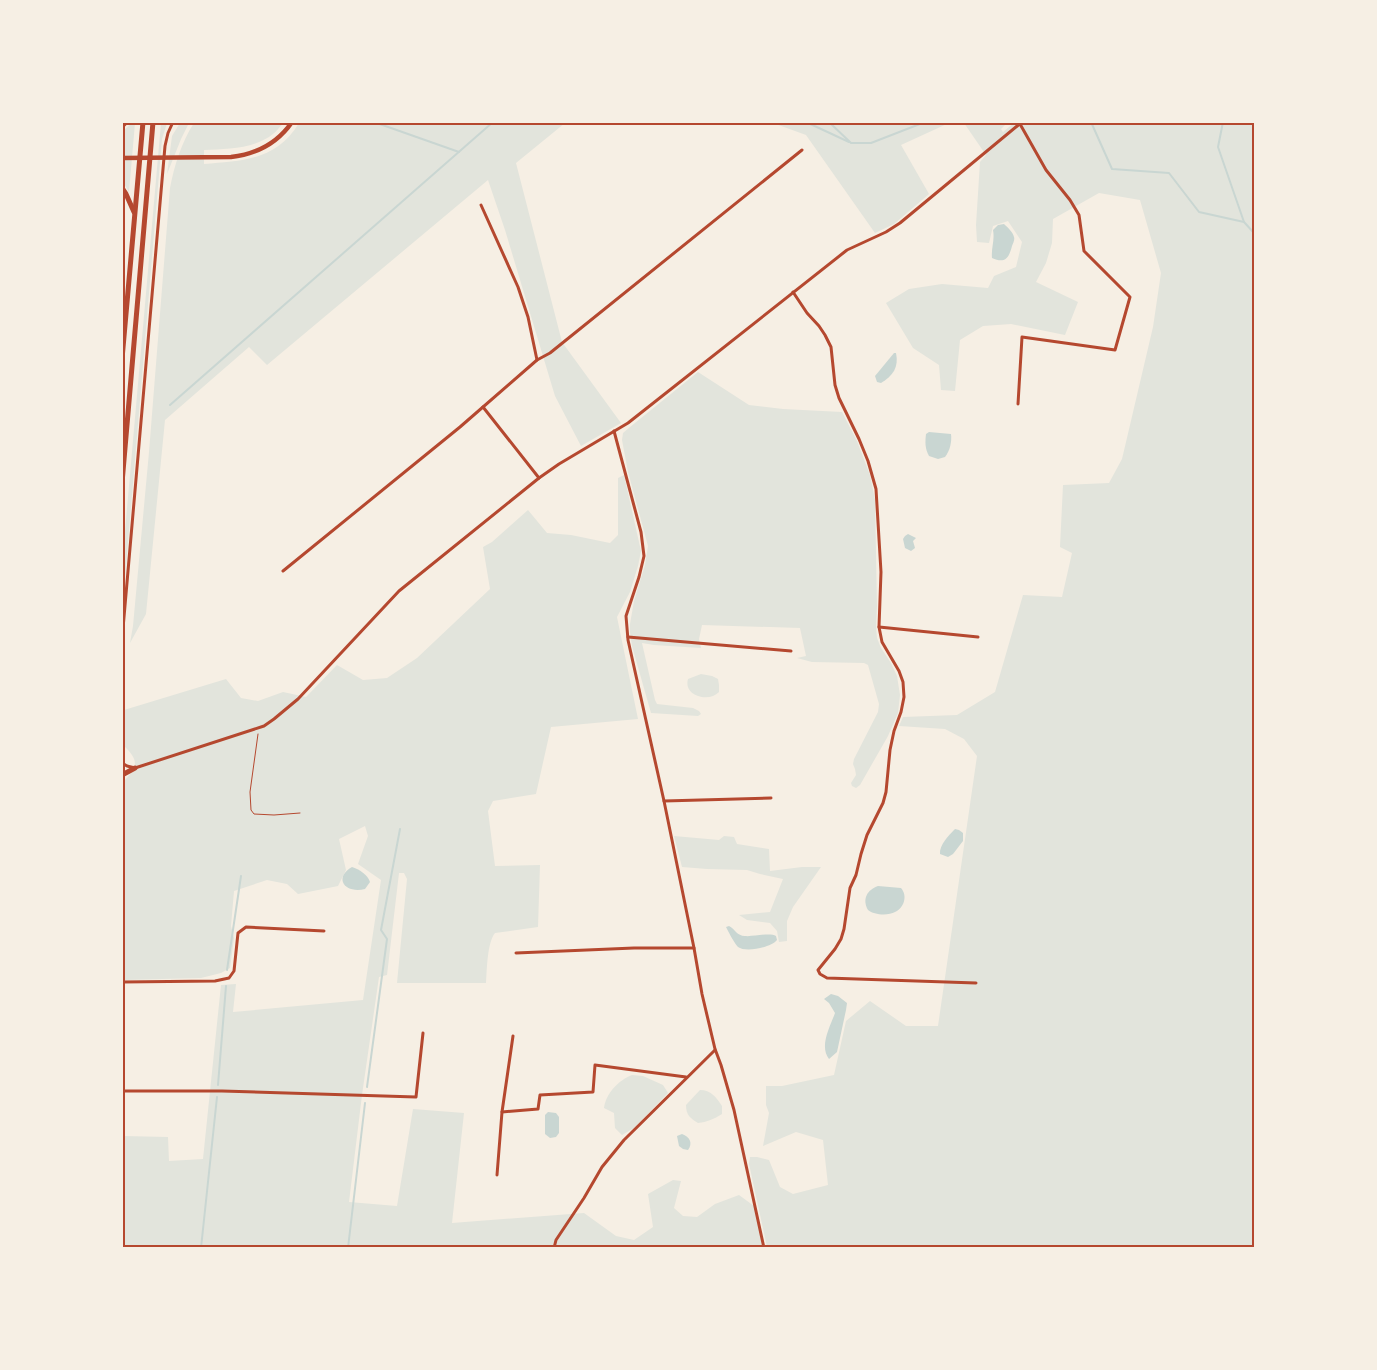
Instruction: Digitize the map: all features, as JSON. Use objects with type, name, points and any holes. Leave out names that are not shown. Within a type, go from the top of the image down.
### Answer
[{"type":"highway","points":[[122,126],[126,122]]},
{"type":"highway","points":[[122,358],[143,122]]},
{"type":"highway","points":[[122,483],[153,122]]},
{"type":"highway","points":[[122,188],[135,215]]},
{"type":"highway","points":[[122,775],[134,768]]},
{"type":"main road","points":[[122,158],[240,156],[258,151],[277,140],[285,133],[292,122]]},
{"type":"street","points":[[122,640],[155,246],[165,146],[173,122]]},
{"type":"street","points":[[122,763],[134,768],[264,726],[274,719],[298,699],[399,591],[539,478],[628,423],[847,250],[886,232],[900,223],[1021,123],[1046,170],[1070,200],[1079,215],[1084,250],[1130,297],[1115,350],[1022,337],[1018,404]]},
{"type":"street","points":[[284,572],[537,360],[550,352],[802,150]]},
{"type":"street","points":[[481,205],[518,287],[528,318],[537,360]]},
{"type":"street","points":[[793,292],[807,313],[820,326],[831,347],[838,398],[859,439],[876,489],[881,572],[879,627],[882,642],[899,671],[903,682],[904,697],[890,750],[886,792],[883,803],[867,836],[856,875],[850,888],[841,939],[836,949],[818,970],[820,974],[827,978],[976,983]]},
{"type":"street","points":[[483,407],[539,478]]},
{"type":"street","points":[[614,431],[641,532],[644,556],[626,616],[628,637],[664,800],[702,994],[715,1049],[734,1110],[764,1248]]},
{"type":"street","points":[[879,627],[978,636]]},
{"type":"street","points":[[628,637],[790,651]]},
{"type":"street","points":[[664,800],[771,798]]},
{"type":"street","points":[[122,982],[215,981],[229,978],[234,971],[238,933],[246,927],[324,930]]},
{"type":"street","points":[[516,953],[634,948],[694,948]]},
{"type":"street","points":[[122,1091],[222,1091],[416,1096],[423,1033]]},
{"type":"street","points":[[497,1175],[502,1112],[513,1036]]},
{"type":"street","points":[[554,1248],[556,1240],[602,1167],[624,1140],[715,1049]]},
{"type":"street","points":[[502,1112],[538,1109],[540,1095],[593,1092],[595,1064],[687,1077]]},
{"type":"path","points":[[264,726],[257,735],[250,792],[251,810],[254,814],[300,813]]},
{"type":"shaded area","points":[[1015,122],[1254,123],[1254,1247],[767,1247],[749,1164],[750,1157],[769,1160],[780,1187],[793,1194],[828,1185],[823,1140],[796,1132],[763,1146],[769,1113],[766,1105],[766,1086],[782,1086],[834,1075],[846,1021],[870,1001],[906,1026],[938,1026],[977,756],[964,739],[945,729],[899,726],[903,717],[957,715],[995,692],[1023,595],[1062,597],[1072,553],[1060,547],[1063,485],[1109,483],[1122,459],[1153,327],[1161,273],[1140,200],[1099,193],[1053,219],[1052,243],[1046,263],[1036,282],[1078,302],[1065,335],[1011,324],[983,326],[960,340],[955,391],[941,390],[939,365],[913,348],[886,303],[909,289],[942,284],[988,288],[994,276],[1016,267],[1022,242],[1008,221],[993,226],[989,243],[977,242],[976,225],[980,162],[986,155],[964,123],[1007,123],[1001,129],[1003,132]]},
{"type":"shaded area","points":[[132,123],[135,123],[129,192],[123,182],[122,132]]},
{"type":"shaded area","points":[[161,123],[167,123],[162,139],[123,602],[123,554]]},
{"type":"shaded area","points":[[180,123],[189,123],[167,174],[172,136]]},
{"type":"shaded area","points":[[194,123],[284,123],[273,134],[257,143],[240,147],[204,150],[204,164],[232,162],[270,151],[280,145],[299,123],[565,123],[516,163],[562,342],[621,423],[581,446],[555,396],[488,180],[267,365],[249,347],[165,420],[146,614],[130,643],[149,452],[170,188],[179,154]]},
{"type":"shaded area","points":[[773,123],[949,123],[901,145],[929,194],[894,224],[875,233],[806,135]]},
{"type":"shaded area","points":[[1004,224],[1012,233],[1014,239],[1008,257],[1003,260],[996,260],[992,258],[993,230],[998,225]]},
{"type":"shaded area","points":[[896,353],[897,363],[894,371],[881,383],[877,382],[875,376]]},
{"type":"shaded area","points":[[698,372],[749,405],[842,412],[857,441],[870,475],[875,500],[877,638],[897,676],[900,695],[898,713],[888,736],[860,785],[856,788],[851,783],[856,775],[853,764],[854,759],[878,712],[879,704],[868,665],[864,663],[812,662],[797,658],[806,656],[800,628],[702,625],[699,639],[701,648],[642,643],[657,704],[693,708],[701,714],[698,716],[651,713],[632,646],[630,632],[634,601],[645,565],[648,546],[628,472],[622,440],[623,433]]},
{"type":"shaded area","points":[[929,432],[951,434],[950,446],[945,457],[938,459],[929,456],[925,443],[926,434]]},
{"type":"shaded area","points":[[624,475],[641,551],[630,592],[617,617],[638,719],[551,727],[536,794],[493,801],[488,811],[495,866],[540,865],[538,927],[495,933],[490,943],[486,983],[397,983],[407,879],[404,873],[399,873],[387,975],[379,977],[349,1202],[397,1206],[413,1109],[464,1113],[452,1223],[584,1213],[616,1236],[634,1240],[653,1227],[648,1194],[673,1180],[681,1181],[674,1208],[683,1216],[697,1217],[715,1204],[739,1195],[754,1206],[764,1247],[123,1247],[123,1136],[168,1137],[169,1161],[203,1159],[221,985],[236,984],[233,1012],[363,1000],[381,880],[358,864],[368,836],[365,826],[339,839],[346,870],[338,886],[298,894],[287,884],[267,880],[234,891],[231,926],[234,938],[230,968],[221,973],[201,978],[123,980],[122,783],[131,773],[135,764],[132,755],[123,745],[124,710],[226,679],[241,698],[258,701],[283,692],[306,697],[337,665],[363,680],[387,678],[417,658],[490,589],[483,547],[492,542],[528,510],[547,533],[571,535],[610,543],[618,535],[618,478]]},
{"type":"shaded area","points":[[908,534],[916,538],[913,541],[915,548],[911,551],[905,548],[903,539]]},
{"type":"shaded area","points":[[701,674],[718,679],[719,692],[709,697],[703,697],[689,690],[687,685],[688,679]]},
{"type":"shaded area","points":[[955,829],[963,833],[963,841],[953,854],[948,857],[940,854],[947,837]]},
{"type":"shaded area","points":[[674,836],[719,840],[724,836],[734,837],[737,844],[769,849],[770,871],[821,867],[793,907],[787,921],[787,941],[779,942],[777,931],[770,923],[747,920],[739,915],[770,912],[783,879],[747,870],[682,867]]},
{"type":"shaded area","points":[[352,867],[369,879],[370,882],[365,889],[352,889],[344,884],[343,876]]},
{"type":"shaded area","points":[[878,886],[901,888],[905,898],[901,908],[892,913],[885,914],[877,914],[868,910],[865,902],[868,892]]},
{"type":"shaded area","points":[[729,926],[742,936],[770,934],[776,936],[777,940],[770,945],[759,948],[742,949],[738,947],[731,936],[726,927]]},
{"type":"shaded area","points":[[831,994],[838,996],[847,1003],[837,1052],[829,1059],[826,1054],[825,1042],[835,1013],[824,999]]},
{"type":"shaded area","points":[[632,1075],[643,1076],[663,1085],[668,1093],[634,1128],[622,1135],[615,1128],[614,1113],[604,1108],[605,1102],[610,1092],[622,1080]]},
{"type":"shaded area","points":[[700,1090],[707,1091],[715,1097],[722,1106],[722,1114],[698,1123],[689,1116],[686,1105]]},
{"type":"shaded area","points":[[548,1112],[556,1113],[559,1117],[559,1133],[556,1137],[550,1138],[545,1134],[545,1115]]},
{"type":"shaded area","points":[[682,1134],[690,1140],[688,1150],[679,1146],[677,1136]]},
{"type":"waterway","points":[[374,122],[459,152]]},
{"type":"waterway","points":[[170,405],[493,122]]},
{"type":"waterway","points":[[806,122],[849,142]]},
{"type":"waterway","points":[[829,122],[851,143],[871,143],[925,122]]},
{"type":"waterway","points":[[1091,122],[1112,169],[1169,173],[1199,212],[1244,222]]},
{"type":"waterway","points":[[1223,122],[1218,147],[1244,222],[1254,233]]},
{"type":"waterway","points":[[367,1087],[387,939],[381,930],[400,829]]},
{"type":"waterway","points":[[227,970],[241,876]]},
{"type":"waterway","points":[[218,1085],[226,986]]},
{"type":"waterway","points":[[201,1248],[217,1097]]},
{"type":"waterway","points":[[348,1248],[365,1103]]}]
